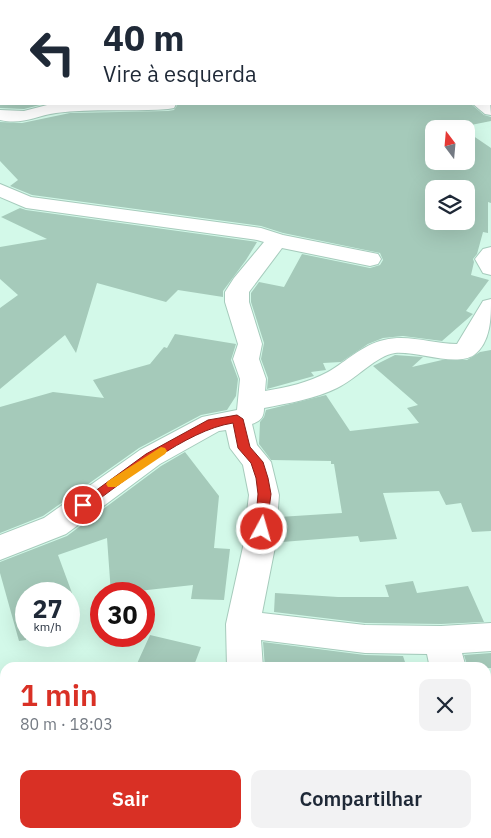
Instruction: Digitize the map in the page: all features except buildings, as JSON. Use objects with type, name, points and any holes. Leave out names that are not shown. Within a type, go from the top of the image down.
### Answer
[{"type":"street","points":[[0,115],[21,118],[57,106],[138,107],[158,105]]},
{"type":"street","points":[[0,190],[26,202],[261,234],[277,240],[370,259]]},
{"type":"street","points":[[245,662],[243,624],[259,547],[264,494],[257,462],[244,448],[245,410],[253,379],[246,359],[250,344],[237,302],[237,292],[242,283],[277,240]]},
{"type":"street","points":[[491,254],[486,259],[491,268]]},
{"type":"street","points":[[0,548],[55,526],[150,457],[212,423],[336,379],[376,351],[387,347],[412,346],[463,351],[468,347],[491,306]]},
{"type":"street","points":[[243,624],[365,639],[444,654],[491,637]]},
{"type":"slow traffic","points":[[112,484],[161,451]]},
{"type":"route","points":[[83,505],[150,457],[212,423],[237,419],[244,448],[257,462],[262,478],[264,511],[262,529]]}]
